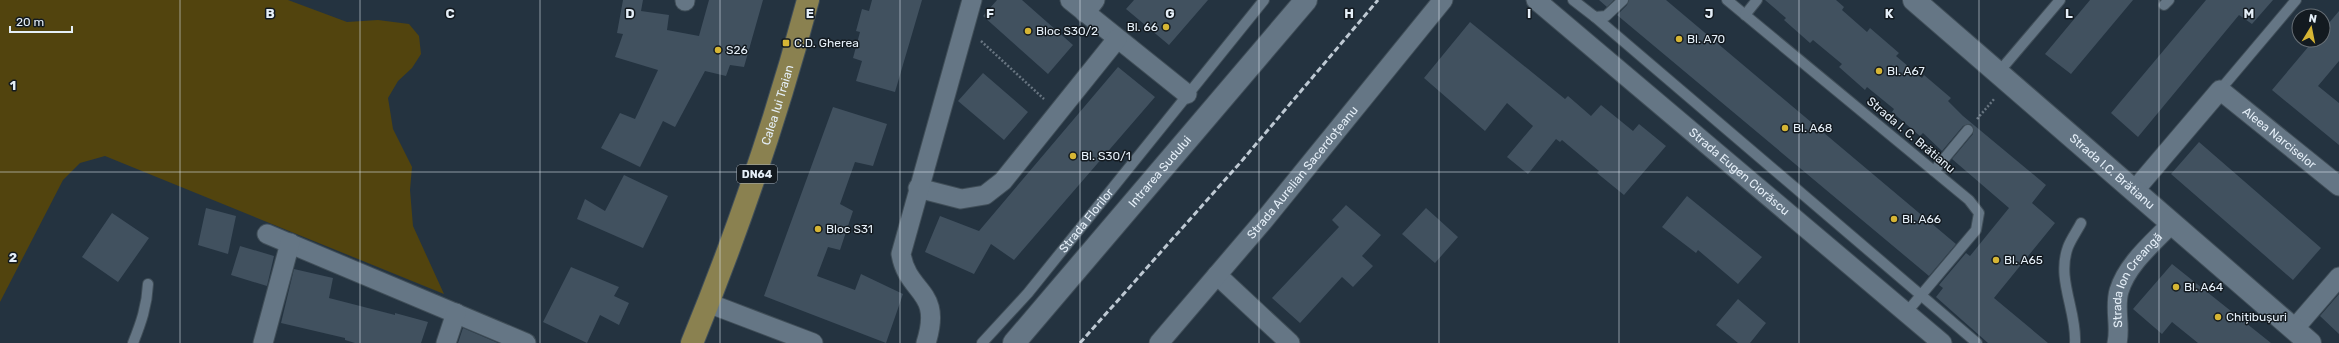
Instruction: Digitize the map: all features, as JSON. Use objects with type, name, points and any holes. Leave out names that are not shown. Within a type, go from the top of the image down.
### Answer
[{"type":"main road","name":"Calea lui Traian","points":[[692,343],[766,146],[808,0]]},
{"type":"street","points":[[926,343],[932,317],[930,304],[903,264],[901,254],[918,188],[972,0]]},
{"type":"street","points":[[1070,0],[1090,6],[1117,39],[1187,94]]},
{"type":"street","name":"Intrarea Sudului","points":[[1014,343],[1306,0]]},
{"type":"street","name":"Strada Aurelian Sacerdoțeanu","points":[[1159,343],[1217,275],[1443,0]]},
{"type":"street","name":"Strada Eugen Ciorăscu","points":[[1536,0],[1942,343]]},
{"type":"street","name":"Strada I.C. Brătianu","points":[[1920,2],[2003,77],[2302,336]]},
{"type":"street","points":[[918,188],[961,199],[985,195],[1003,181],[1057,111],[1117,39]]},
{"type":"street","points":[[2134,191],[2220,90]]},
{"type":"street","name":"Aleea Narciselor","points":[[2220,90],[2339,186]]},
{"type":"street","name":"Strada Ion Creangă","points":[[2117,343],[2116,313],[2119,291],[2127,274],[2172,223]]},
{"type":"street","points":[[267,234],[526,343]]},
{"type":"street","points":[[263,343],[290,243]]},
{"type":"street","points":[[1217,275],[1290,343]]},
{"type":"street","points":[[2302,336],[2339,277]]},
{"type":"street","points":[[708,303],[813,343]]},
{"type":"street","points":[[446,343],[456,313]]},
{"type":"lane","name":"Strada Florilor","points":[[982,343],[1028,293],[1264,0]]},
{"type":"lane","points":[[1573,0],[1595,17],[1920,296],[1977,343]]},
{"type":"lane","points":[[1595,17],[1606,16],[1623,0]]},
{"type":"lane","name":"Strada I. C. Brătianu","points":[[1727,0],[1969,200],[1978,213],[1976,230],[1906,313]]},
{"type":"lane","points":[[1745,15],[1757,0]]},
{"type":"lane","points":[[2003,77],[2060,0]]},
{"type":"lane","points":[[2220,90],[2296,0]]},
{"type":"lane","points":[[1934,171],[1968,130]]},
{"type":"lane","points":[[2075,343],[2073,314],[2064,279],[2064,266],[2067,248],[2081,223]]},
{"type":"lane","points":[[133,343],[142,321],[147,300],[148,284]]},
{"type":"path","points":[[964,26],[1057,111]]},
{"type":"path","points":[[1968,130],[2003,77]]},
{"type":"shaded area","points":[[0,0],[288,0],[347,22],[378,20],[409,24],[419,36],[421,54],[412,68],[398,81],[388,98],[393,129],[412,167],[410,190],[413,226],[444,294],[105,156],[80,163],[63,180],[0,302]]},
{"type":"building","points":[[623,0],[643,0],[641,11],[669,15],[667,30],[699,36],[709,0],[763,0],[744,67],[730,65],[726,76],[705,71],[675,127],[663,121],[640,167],[601,148],[620,113],[635,119],[658,70],[615,57],[623,34],[617,33]]},
{"type":"building","points":[[872,0],[922,0],[895,92],[856,81],[862,61],[853,58],[860,32],[856,31],[862,9],[869,11]]},
{"type":"building","name":"Bloc S30/2","points":[[997,0],[1022,0],[1073,45],[1048,74],[983,16]]},
{"type":"building","name":"Bl. 66","points":[[1134,0],[1208,0],[1169,45],[1126,9]]},
{"type":"building","points":[[1599,0],[1614,0],[1607,7]]},
{"type":"building","points":[[1629,0],[1666,0],[1956,244],[1929,276],[1617,15],[1627,5]]},
{"type":"building","points":[[1765,0],[1836,0],[1844,7],[1842,10],[1867,32],[1870,28],[1899,53],[1896,56],[1922,78],[1924,75],[1951,98],[1948,101],[1963,116],[2046,185],[2032,203],[2055,223],[1994,298],[2048,343],[1988,343],[1936,297],[1943,288],[1939,285],[1966,253],[1970,256],[2009,208],[1952,159],[1973,134],[1972,125],[1969,124],[1963,126],[1942,151],[1923,133],[1920,136],[1892,112],[1894,109],[1867,87],[1865,90],[1839,67],[1842,64],[1813,40],[1810,43],[1784,20],[1786,18]]},
{"type":"building","points":[[2090,0],[2133,0],[2071,74],[2045,54]]},
{"type":"building","points":[[2206,0],[2273,0],[2252,24],[2239,15],[2138,137],[2111,113]]},
{"type":"building","points":[[2339,11],[2339,61],[2318,86],[2339,103],[2339,145],[2272,90],[2307,48],[2331,48],[2331,20]]},
{"type":"building","points":[[1470,22],[1565,99],[1568,96],[1591,116],[1601,105],[1633,131],[1639,124],[1666,146],[1624,195],[1597,173],[1599,171],[1562,140],[1560,142],[1556,139],[1528,174],[1507,157],[1533,126],[1507,103],[1485,131],[1424,78]]},
{"type":"building","name":"Bl. S30/1","points":[[1118,67],[1155,97],[1014,260],[991,244],[974,274],[925,252],[940,216],[979,231]]},
{"type":"building","points":[[983,73],[1028,112],[1004,140],[958,101]]},
{"type":"building","name":"Bloc S31","points":[[833,107],[887,124],[873,166],[855,162],[840,204],[853,211],[840,250],[828,247],[817,276],[855,290],[861,274],[903,294],[886,343],[764,296]]},
{"type":"building","points":[[2199,142],[2321,248],[2293,280],[2171,174]]},
{"type":"building","points":[[624,175],[668,196],[643,248],[577,219],[585,199],[605,211]]},
{"type":"building","points":[[1687,196],[1762,257],[1738,284],[1698,250],[1696,253],[1662,227]]},
{"type":"building","points":[[1346,205],[1381,235],[1362,256],[1373,266],[1353,287],[1342,277],[1300,323],[1272,298],[1339,227],[1332,220]]},
{"type":"building","points":[[206,208],[236,216],[228,254],[198,245]]},
{"type":"building","points":[[1426,208],[1458,237],[1435,263],[1402,234]]},
{"type":"building","points":[[112,213],[149,238],[118,282],[82,257]]},
{"type":"building","points":[[240,246],[274,256],[267,286],[231,275]]},
{"type":"building","name":"Bl. A64","points":[[2172,264],[2271,343],[2198,343],[2172,322],[2162,334],[2133,309]]},
{"type":"building","points":[[571,267],[619,287],[614,296],[629,303],[619,325],[600,315],[587,343],[543,322]]},
{"type":"building","points":[[294,269],[333,278],[329,298],[428,322],[421,343],[355,343],[345,340],[345,338],[281,323]]},
{"type":"building","points":[[2339,294],[2339,334],[2320,316]]},
{"type":"building","points":[[1738,299],[1766,323],[1750,343],[1738,343],[1716,325]]},
{"type":"building","points":[[463,328],[498,343],[458,343]]},
{"type":"railway","points":[[1080,343],[1240,163],[1378,0]]},
{"type":"place","name":"Bl. 66","points":[[1166,27]]},
{"type":"place","name":"Bloc S30/2","points":[[1028,31]]},
{"type":"place","name":"Bl. A70","points":[[1679,39]]},
{"type":"place","name":"C.D. Gherea","points":[[786,43]]},
{"type":"place","name":"S26","points":[[718,50]]},
{"type":"place","name":"Bl. A67","points":[[1879,71]]},
{"type":"place","name":"Bl. A68","points":[[1785,128]]},
{"type":"place","name":"Bl. S30/1","points":[[1073,156]]},
{"type":"place","name":"Bl. A66","points":[[1894,219]]},
{"type":"place","name":"Bloc S31","points":[[818,229]]},
{"type":"place","name":"Bl. A65","points":[[1996,260]]},
{"type":"place","name":"Bl. A64","points":[[2176,287]]},
{"type":"place","name":"Chițibușuri","points":[[2218,317]]}]
